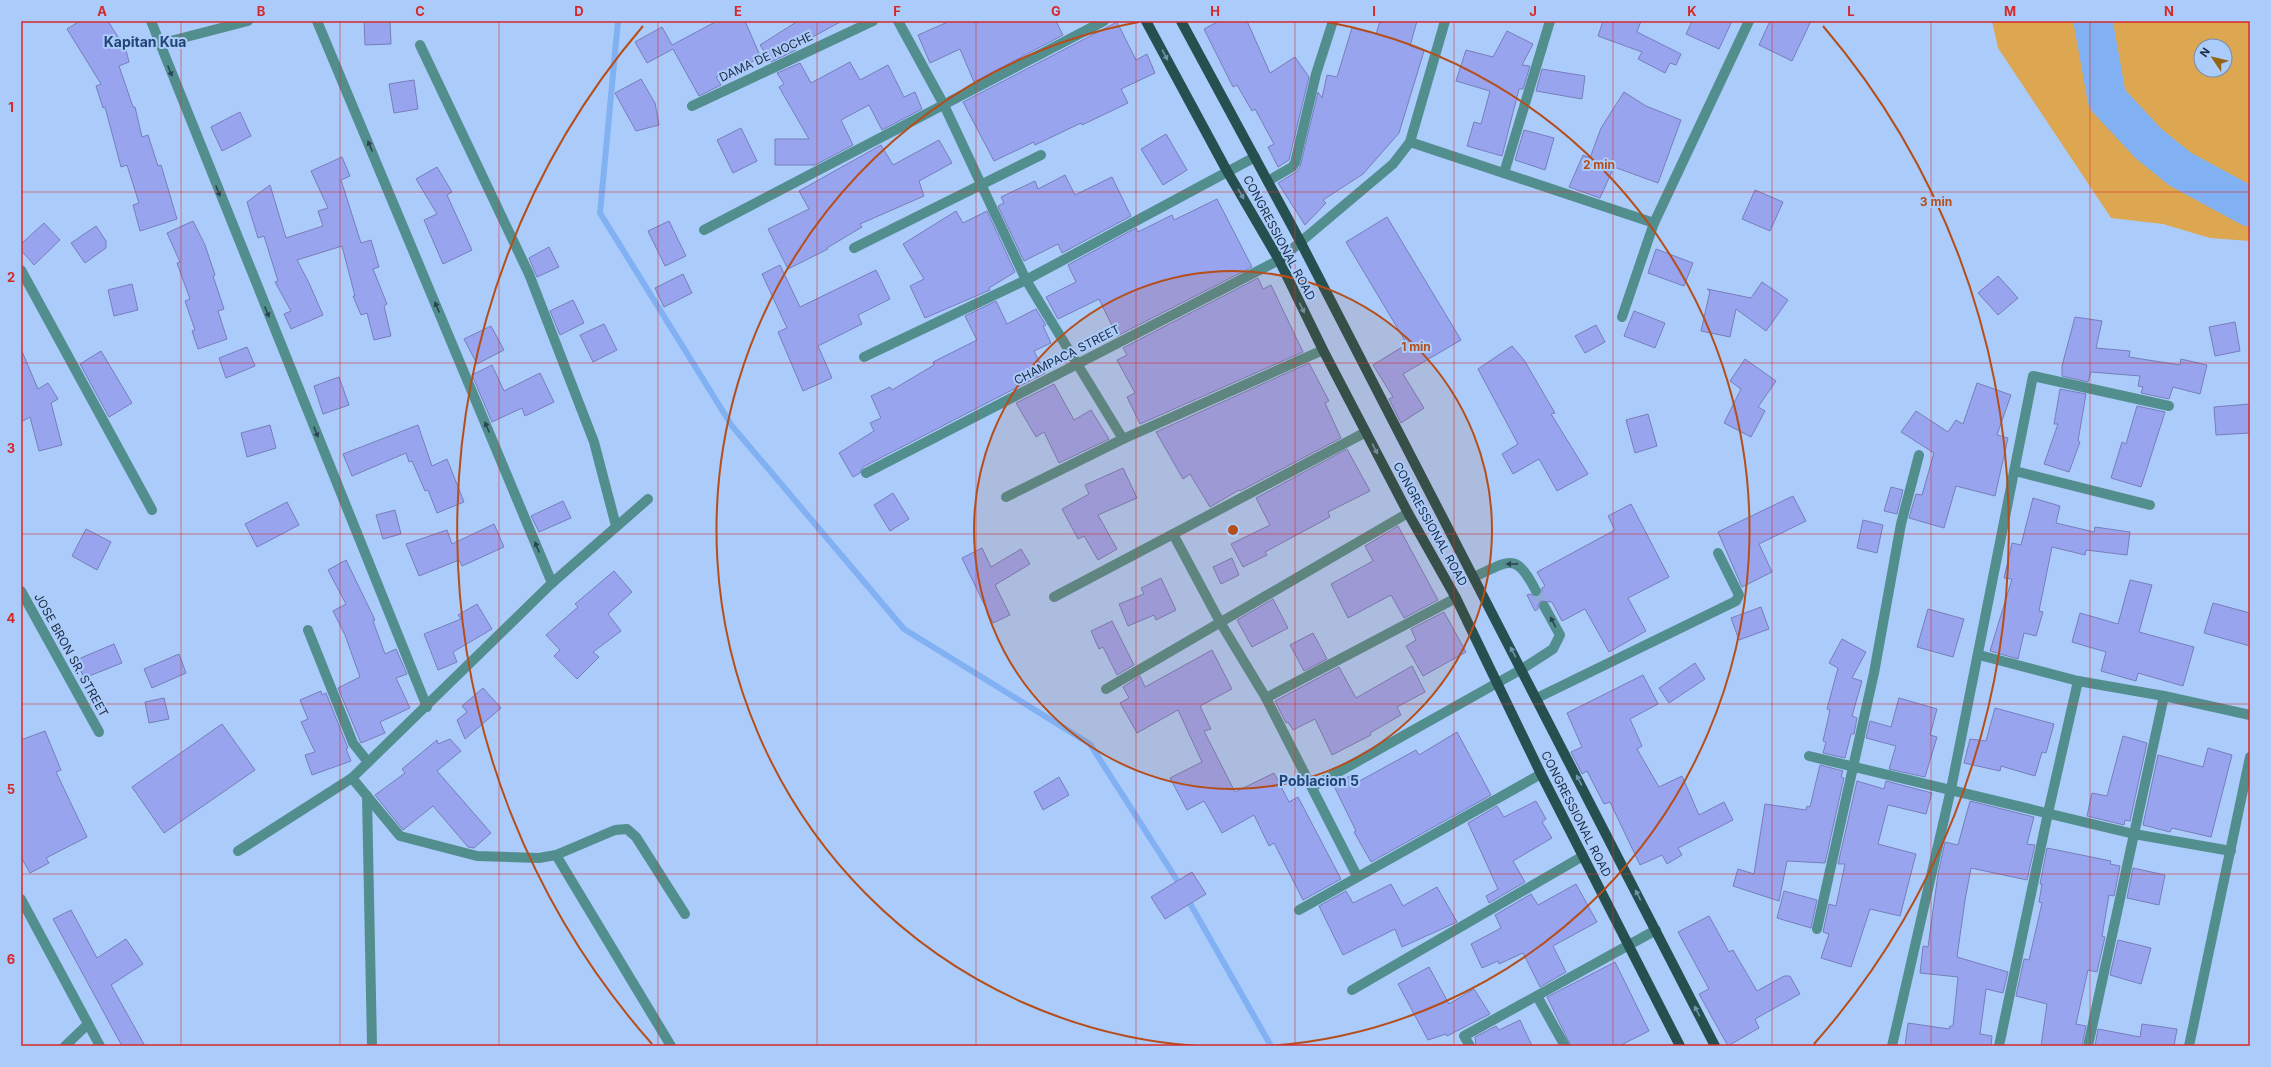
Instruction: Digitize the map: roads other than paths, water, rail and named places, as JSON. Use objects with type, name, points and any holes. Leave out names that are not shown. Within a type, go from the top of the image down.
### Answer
[{"type":"main road","name":"CONGRESSIONAL ROAD","points":[[1146,21],[1227,171],[1279,260],[1323,350],[1408,513],[1456,598],[1541,774],[1680,1046]]},
{"type":"main road","name":"CONGRESSIONAL ROAD","points":[[1181,21],[1300,241],[1537,698],[1715,1046]]},
{"type":"street","points":[[151,21],[427,707]]},
{"type":"street","points":[[159,44],[248,21]]},
{"type":"street","points":[[317,21],[552,583]]},
{"type":"street","name":"DAMA DE NOCHE","points":[[692,106],[873,21]]},
{"type":"street","points":[[898,21],[944,105],[1026,280],[1123,439]]},
{"type":"street","points":[[704,230],[1104,21]]},
{"type":"street","points":[[1268,181],[1292,167],[1295,162],[1316,74],[1333,21]]},
{"type":"street","points":[[1445,21],[1410,142],[1654,223]]},
{"type":"street","points":[[1504,173],[1550,21]]},
{"type":"street","points":[[1622,317],[1654,223],[1749,21]]},
{"type":"street","points":[[420,45],[529,274],[594,442],[616,526]]},
{"type":"street","name":"CHAMPACA STREET","points":[[866,473],[1279,260],[1393,164],[1410,142]]},
{"type":"street","points":[[854,248],[1041,154]]},
{"type":"street","points":[[864,358],[1026,280],[1254,156]]},
{"type":"street","points":[[21,270],[152,510]]},
{"type":"street","points":[[1006,497],[1123,439],[1323,350]]},
{"type":"street","points":[[1892,1046],[1951,789],[2034,376],[2169,406]]},
{"type":"street","points":[[1054,597],[1366,432]]},
{"type":"street","points":[[1817,929],[1874,673],[1901,524],[1919,456]]},
{"type":"street","points":[[2015,471],[2150,505]]},
{"type":"street","points":[[238,851],[352,778],[427,707],[552,583],[648,498]]},
{"type":"street","points":[[1106,689],[1408,513]]},
{"type":"street","points":[[1174,534],[1220,622],[1266,698],[1357,876]]},
{"type":"street","points":[[1537,698],[1736,601],[1739,595],[1718,553]]},
{"type":"street","points":[[1474,577],[1510,563],[1519,564],[1525,570],[1536,591]]},
{"type":"street","name":"JOSE BRON SR. STREET","points":[[21,590],[99,732]]},
{"type":"street","points":[[1266,698],[1456,598]]},
{"type":"street","points":[[1312,787],[1522,669],[1553,649],[1557,644],[1560,635],[1544,606]]},
{"type":"street","points":[[308,630],[353,743],[368,762]]},
{"type":"street","points":[[1979,655],[2078,681],[2164,696],[2250,715]]},
{"type":"street","points":[[1999,1046],[2048,813],[2078,681]]},
{"type":"street","points":[[2088,1046],[2164,696]]},
{"type":"street","points":[[1809,756],[1852,768],[1951,789],[2134,834],[2231,851]]},
{"type":"street","points":[[2189,1046],[2250,757]]},
{"type":"street","points":[[1299,910],[1357,876],[1541,774]]},
{"type":"street","points":[[352,778],[400,836],[477,856],[539,858],[556,855],[615,830],[627,829],[636,837],[685,914]]},
{"type":"street","points":[[367,796],[372,1046]]},
{"type":"street","points":[[556,855],[671,1046]]},
{"type":"street","points":[[1352,990],[1583,856]]},
{"type":"street","points":[[21,898],[100,1046]]},
{"type":"street","points":[[1470,1046],[1464,1036],[1656,930]]},
{"type":"street","points":[[1537,996],[1565,1046]]},
{"type":"street","points":[[66,1046],[88,1024]]},
{"type":"waterway","points":[[618,21],[600,213],[732,426],[904,629],[1090,744],[1182,888]]},
{"type":"waterway","points":[[2093,21],[2107,99],[2149,144],[2180,169],[2250,207]]},
{"type":"waterway","points":[[1187,898],[1271,1046]]},
{"type":"tunnel","points":[[1536,591],[1544,606]]},
{"type":"district","name":"Kapitan Kua","points":[[145,42]]},
{"type":"district","name":"Poblacion 5","points":[[1319,781]]}]
